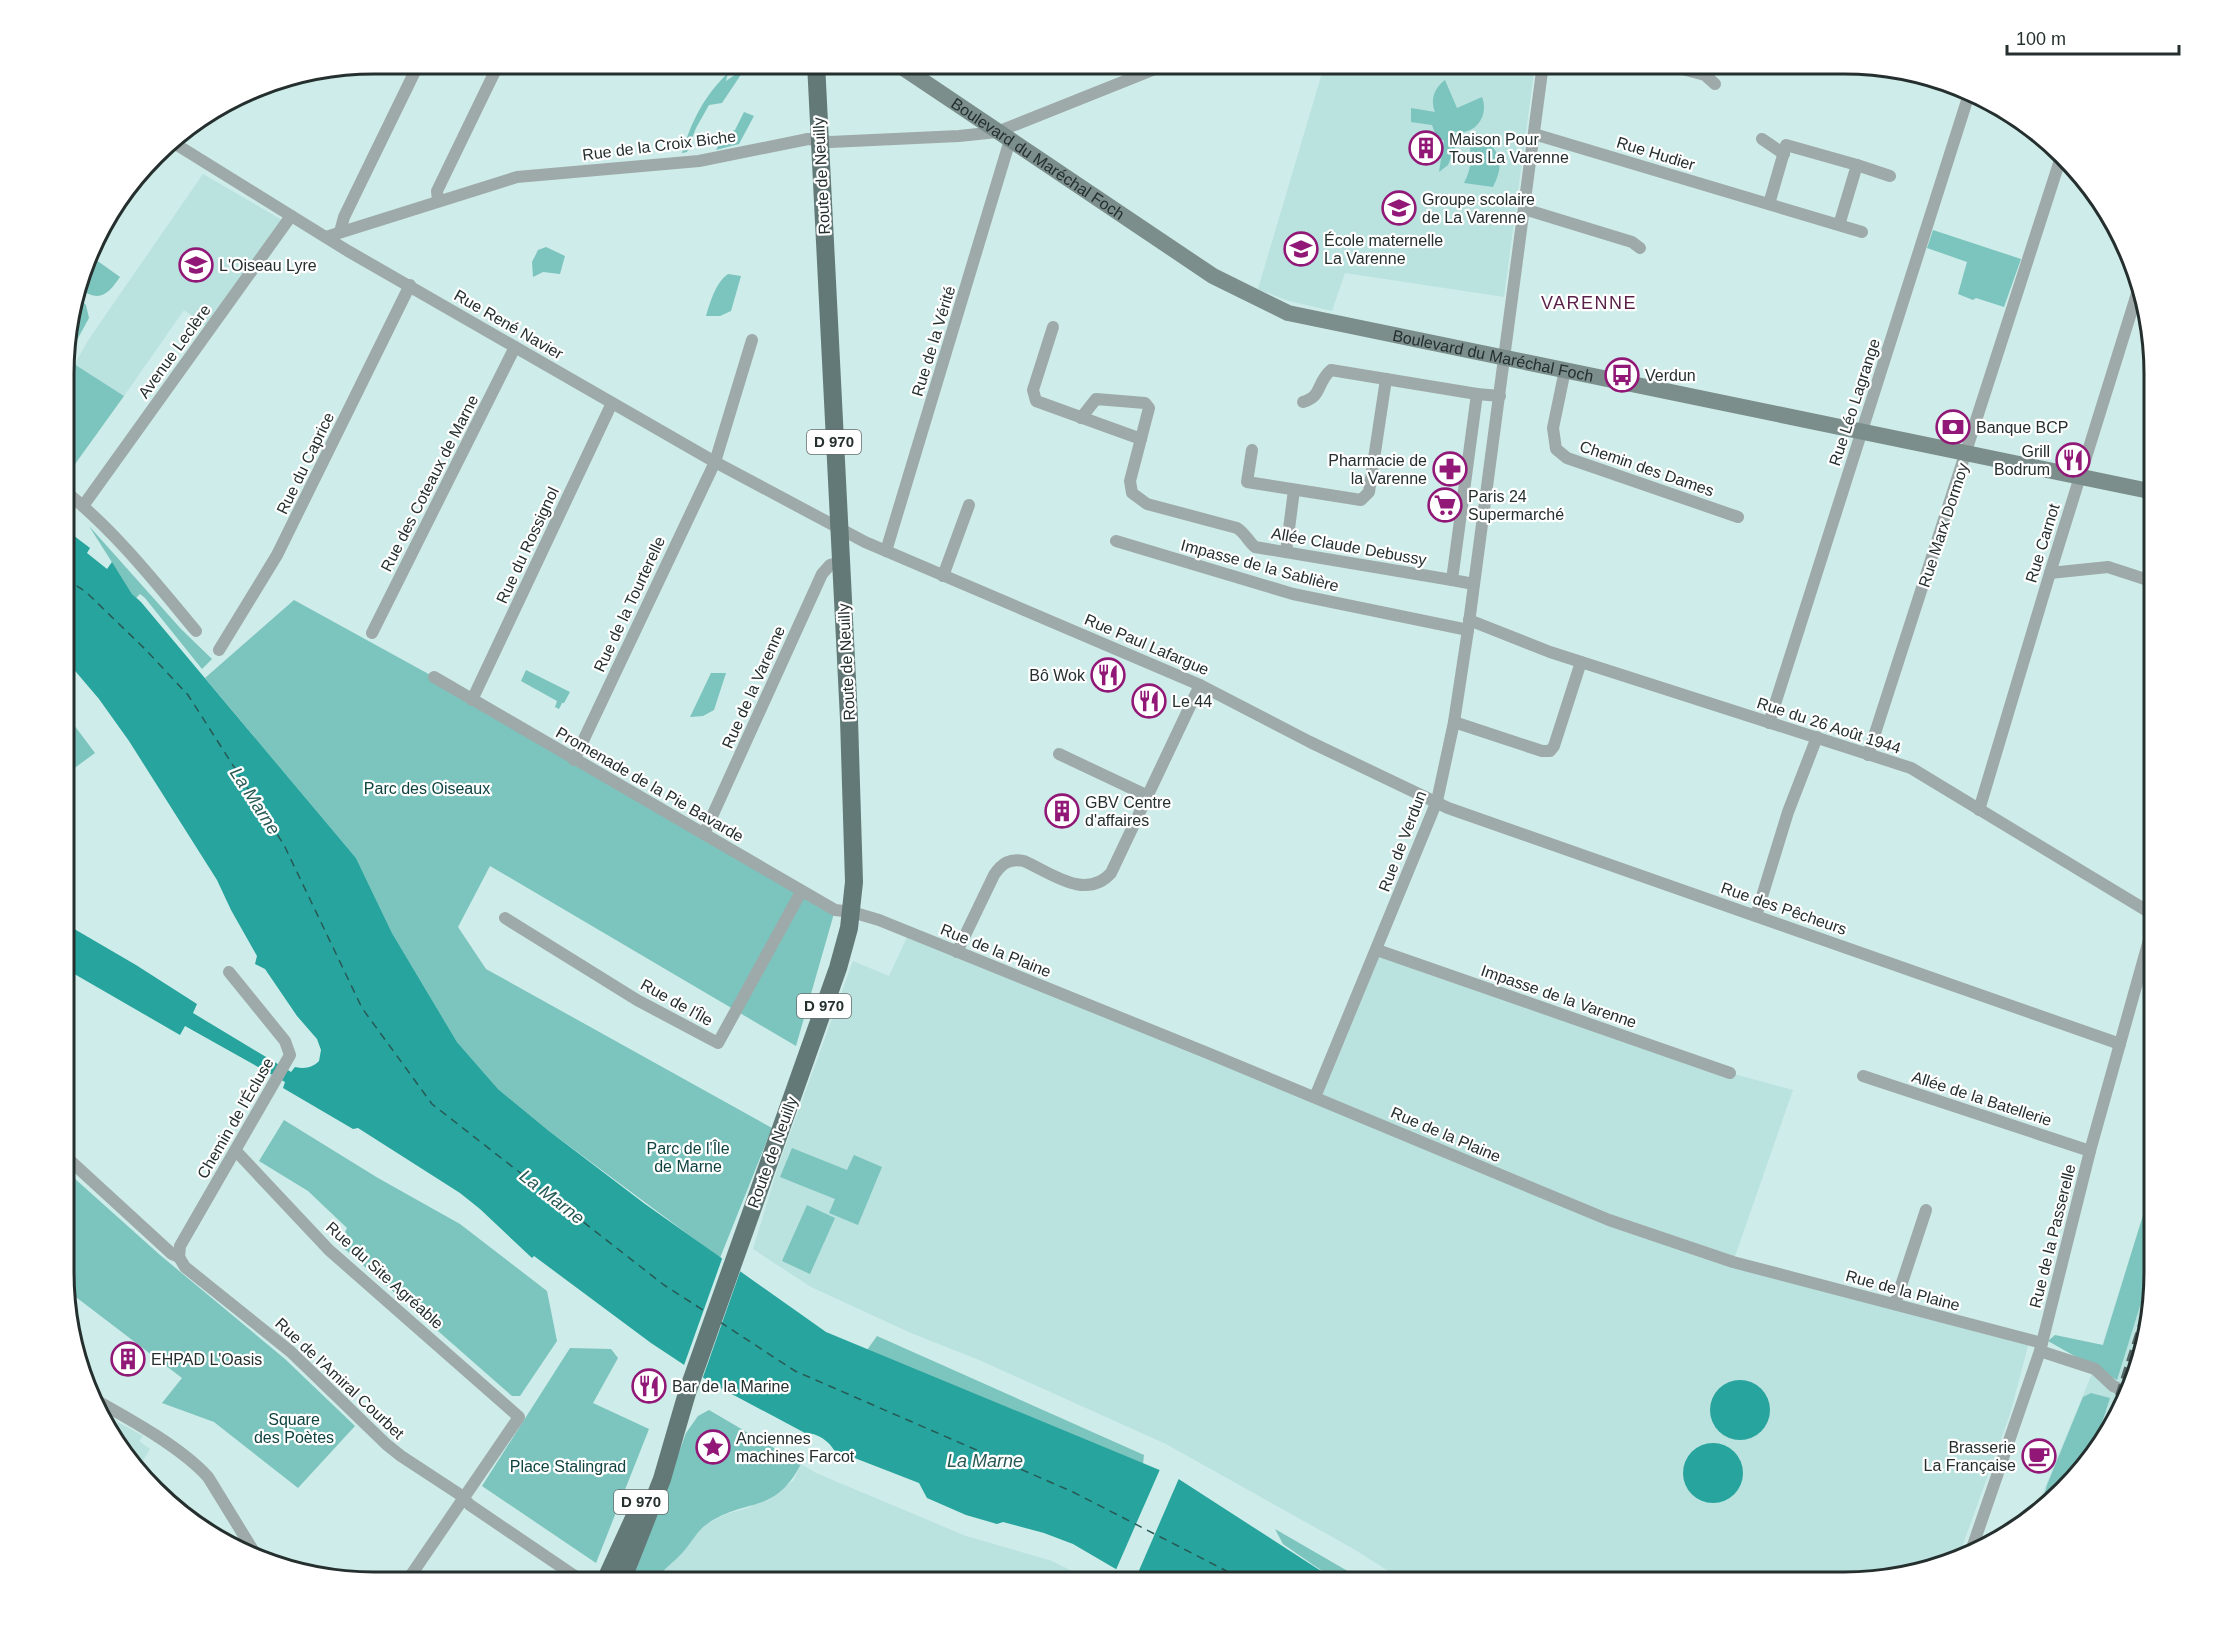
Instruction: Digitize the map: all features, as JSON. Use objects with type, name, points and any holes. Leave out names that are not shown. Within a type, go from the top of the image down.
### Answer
[{"type":"main road","name":"Route de Neuilly","points":[[678,1423],[740,1241],[838,969],[852,912],[854,882],[849,719],[817,74]]},
{"type":"main road","name":"Boulevard du Maréchal Foch","points":[[912,74],[1212,276],[1288,313],[2144,490]]},
{"type":"main road","name":"D 970","points":[[608,1572],[678,1423]]},
{"type":"main road","name":"D 970","points":[[626,1572],[662,1479],[678,1423]]},
{"type":"street","points":[[340,232],[344,217],[414,74]]},
{"type":"street","points":[[438,201],[437,191],[494,74]]},
{"type":"street","name":"Rue de la Croix Biche","points":[[326,237],[517,177],[691,162],[808,139],[820,142],[1004,136],[1145,74]]},
{"type":"street","name":"Rue de Verdun","points":[[1315,1097],[1437,801],[1454,722],[1469,625],[1542,74]]},
{"type":"street","points":[[1701,74],[1715,84]]},
{"type":"street","name":"Rue Léo Lagrange","points":[[1769,723],[1967,100]]},
{"type":"street","name":"Rue Hudier","points":[[1534,134],[1862,232]]},
{"type":"street","name":"Rue de la Vérité","points":[[886,551],[1004,136]]},
{"type":"street","points":[[1762,139],[1784,154]]},
{"type":"street","points":[[1769,204],[1786,145],[1890,176]]},
{"type":"street","name":"Rue René Navier","points":[[178,146],[326,237],[515,347],[715,462],[839,528]]},
{"type":"street","name":"Rue Marx Dormoy","points":[[1868,755],[2059,164]]},
{"type":"street","points":[[1839,225],[1857,165]]},
{"type":"street","points":[[1524,209],[1632,242],[1640,248]]},
{"type":"street","name":"Avenue Leclère","points":[[82,506],[291,216]]},
{"type":"street","name":"Rue du Caprice","points":[[219,650],[277,555],[410,285]]},
{"type":"street","name":"Rue Carnot","points":[[1979,810],[2134,302]]},
{"type":"street","points":[[1053,327],[1033,390],[1036,401],[1141,439]]},
{"type":"street","name":"Rue de la Tourterelle","points":[[574,760],[715,462],[752,340]]},
{"type":"street","name":"Rue des Coteaux de Marne","points":[[372,633],[515,347]]},
{"type":"street","points":[[1302,402],[1313,399],[1322,378],[1331,370],[1500,396]]},
{"type":"street","name":"Chemin des Dames","points":[[1565,370],[1553,428],[1557,449],[1567,458],[1738,516]]},
{"type":"street","points":[[1252,450],[1247,482],[1361,500],[1368,492],[1386,379]]},
{"type":"street","points":[[1473,584],[1452,580],[1477,394]]},
{"type":"street","name":"Allée Claude Debussy","points":[[1081,418],[1096,399],[1146,403],[1149,408],[1130,481],[1132,493],[1147,504],[1237,528],[1255,547],[1452,580]]},
{"type":"street","name":"Rue du Rossignol","points":[[472,700],[612,403]]},
{"type":"street","points":[[1286,552],[1294,490]]},
{"type":"street","points":[[74,499],[146,569],[196,631]]},
{"type":"street","points":[[944,576],[969,505]]},
{"type":"street","name":"Rue Paul Lafargue","points":[[839,528],[886,551],[1200,685],[1310,742],[1437,801]]},
{"type":"street","name":"Impasse de la Sablière","points":[[1116,541],[1293,594],[1469,625]]},
{"type":"street","name":"Rue de la Varenne","points":[[704,834],[822,574],[830,565],[840,562]]},
{"type":"street","points":[[2050,573],[2108,567],[2144,579]]},
{"type":"street","name":"Rue du 26 Août 1944","points":[[1469,625],[1911,768],[2144,909]]},
{"type":"street","points":[[1454,722],[1542,751],[1550,751],[1554,746],[1581,662]]},
{"type":"street","name":"Promenade de la Pie Bavarde","points":[[434,677],[801,892],[835,910],[852,912]]},
{"type":"street","points":[[957,952],[1000,867],[1007,861],[1016,859],[1024,861],[1076,885],[1096,885],[1111,873],[1200,685]]},
{"type":"street","points":[[1756,916],[1788,812],[1817,737]]},
{"type":"street","points":[[1059,754],[1148,796]]},
{"type":"street","name":"Rue des Pêcheurs","points":[[1437,801],[1448,808],[2120,1044]]},
{"type":"street","name":"Rue de l'Île","points":[[505,918],[637,1000],[718,1043],[801,892]]},
{"type":"street","name":"Rue de la Plaine","points":[[852,912],[957,952],[1315,1097],[1610,1220],[1733,1262],[1895,1304],[2041,1347],[2095,1369],[2113,1386],[2120,1389]]},
{"type":"street","name":"Impasse de la Varenne","points":[[1377,950],[1730,1073]]},
{"type":"street","name":"Rue de la Passerelle","points":[[1974,1542],[2041,1347],[2090,1151],[2144,958]]},
{"type":"street","name":"Chemin de l'Écluse","points":[[179,1257],[180,1246],[290,1054],[288,1046],[229,972]]},
{"type":"street","name":"Allée de la Batellerie","points":[[1863,1076],[2090,1151]]},
{"type":"street","name":"Rue du Site Agréable","points":[[236,1151],[329,1250],[519,1417],[463,1498]]},
{"type":"street","name":"Rue de l'Amiral Courbet","points":[[74,1164],[172,1254],[179,1257],[185,1267],[291,1352],[401,1456],[569,1572]]},
{"type":"street","points":[[1895,1304],[1926,1210]]},
{"type":"street","points":[[105,1405],[130,1419],[199,1467],[208,1477],[250,1545]]},
{"type":"street","points":[[412,1572],[463,1498]]},
{"type":"shaded area","name":"Groupe scolaire de La Varenne","points":[[1322,74],[1534,74],[1504,297],[1345,273],[1332,311],[1289,301],[1258,289]]},
{"type":"shaded area","name":"L'Oiseau Lyre","points":[[203,174],[282,220],[209,328],[184,310],[124,396],[74,365],[89,339]]},
{"type":"shaded area","points":[[909,933],[1314,1097],[1377,950],[1730,1073],[1793,1090],[1733,1262],[2029,1342],[2010,1414],[1962,1548],[1902,1566],[1844,1572],[1390,1572],[1352,1548],[1166,1444],[811,1287],[753,1249],[778,1167],[853,961],[889,976]]},
{"type":"shaded area","points":[[2144,1212],[2144,1272],[2141,1311],[2128,1368],[2113,1404],[2093,1438],[2056,1484],[2041,1497],[2098,1359]]},
{"type":"shaded area","points":[[112,1419],[143,1436],[139,1441],[150,1449],[142,1462]]},
{"type":"shaded area","points":[[801,1464],[816,1473],[966,1536],[1052,1561],[1074,1572],[663,1572],[706,1524],[726,1514],[748,1508],[793,1481]]},
{"type":"green space","points":[[728,74],[726,81],[736,74],[741,74],[722,103],[709,105],[696,128],[687,152],[682,153],[694,120],[705,100]]},
{"type":"green space","points":[[1445,80],[1457,108],[1482,97],[1484,112],[1473,129],[1452,131],[1460,136],[1448,165],[1439,172],[1444,140],[1437,139],[1432,125],[1411,122],[1411,108],[1435,112],[1434,94]]},
{"type":"green space","points":[[744,112],[754,116],[739,144],[716,150],[725,134],[735,130]]},
{"type":"green space","points":[[1476,133],[1491,145],[1500,163],[1493,187],[1464,183],[1471,160],[1467,137]]},
{"type":"green space","points":[[1933,230],[2021,259],[2004,307],[1958,294],[1967,262],[1927,248]]},
{"type":"green space","points":[[546,247],[565,256],[560,274],[543,272],[533,277],[532,262],[538,250]]},
{"type":"green space","points":[[95,259],[120,277],[103,295],[85,292]]},
{"type":"green space","points":[[728,274],[741,276],[731,311],[720,316],[706,316],[717,287]]},
{"type":"green space","points":[[83,302],[86,305],[89,318],[75,343]]},
{"type":"green space","points":[[74,364],[124,396],[74,465]]},
{"type":"green space","points":[[89,526],[181,629],[212,659],[202,669],[145,598],[140,594],[136,598],[132,594]]},
{"type":"green space","name":"Parc des Oiseaux","points":[[294,600],[434,677],[835,910],[796,1046],[490,866],[458,927],[486,969],[772,1128],[720,1258],[549,1131],[498,1089],[457,1042],[392,933],[356,858],[205,678]]},
{"type":"green space","points":[[526,670],[570,692],[559,709],[555,707],[557,701],[521,681]]},
{"type":"green space","points":[[711,673],[726,673],[714,710],[703,716],[690,717]]},
{"type":"green space","points":[[74,725],[95,753],[74,768]]},
{"type":"green space","points":[[284,1120],[378,1178],[460,1224],[547,1291],[557,1341],[520,1396],[512,1396],[339,1244],[347,1228],[308,1191],[259,1161]]},
{"type":"green space","points":[[792,1148],[847,1170],[854,1155],[882,1167],[858,1225],[829,1213],[835,1199],[780,1177]]},
{"type":"green space","name":"Square des Poètes","points":[[74,1178],[160,1255],[285,1359],[355,1426],[298,1488],[214,1422],[162,1403],[182,1378],[75,1296]]},
{"type":"green space","points":[[807,1205],[835,1218],[810,1274],[782,1261]]},
{"type":"green space","points":[[2144,1212],[2142,1299],[2117,1380],[2048,1341],[2055,1335],[2103,1345]]},
{"type":"green space","points":[[877,1336],[1144,1455],[1143,1464],[867,1350]]},
{"type":"green space","name":"Place Stalingrad","points":[[570,1348],[611,1349],[618,1358],[593,1403],[649,1429],[596,1563],[482,1486]]},
{"type":"green space","points":[[2091,1393],[2110,1398],[2101,1425],[2082,1454],[2045,1494],[2047,1485],[2083,1397]]},
{"type":"green space","points":[[709,1410],[801,1464],[780,1492],[769,1499],[721,1516],[704,1527],[662,1572],[635,1572],[686,1433],[698,1416]]},
{"type":"green space","points":[[1275,1529],[1349,1572],[1324,1572],[1283,1544]]},
{"type":"water","name":"La Marne","points":[[74,536],[90,548],[87,553],[107,569],[112,562],[132,594],[356,858],[392,933],[457,1042],[498,1089],[645,1204],[826,1332],[1174,1476],[1323,1572],[1121,1572],[1073,1544],[1044,1533],[966,1515],[927,1498],[919,1483],[834,1450],[822,1438],[805,1433],[713,1384],[651,1343],[534,1256],[532,1258],[460,1193],[358,1128],[353,1129],[283,1088],[285,1082],[185,1026],[180,1035],[74,974],[74,929],[197,1004],[193,1013],[291,1072],[295,1067],[308,1067],[319,1061],[321,1050],[317,1039],[297,1016],[265,969],[255,964],[257,956],[217,880],[129,741],[99,699],[74,670]]},
{"type":"water","points":[[1734,1380],[1746,1380],[1757,1385],[1765,1393],[1770,1410],[1768,1422],[1757,1435],[1746,1440],[1734,1440],[1723,1435],[1715,1427],[1710,1416],[1710,1404],[1715,1393],[1723,1385]]},
{"type":"water","points":[[1707,1443],[1719,1443],[1730,1448],[1738,1456],[1743,1473],[1741,1485],[1730,1498],[1719,1503],[1707,1503],[1696,1498],[1688,1490],[1683,1479],[1683,1467],[1688,1456],[1696,1448]]},
{"type":"pier","points":[[723,1256],[741,1269],[702,1380],[683,1368]]},
{"type":"pier","points":[[1161,1467],[1180,1476],[1138,1572],[1115,1572]]},
{"type":"ferry route","points":[[74,584],[86,592],[146,650],[188,695],[284,845],[362,1008],[432,1104],[664,1285],[706,1312]]},
{"type":"ferry route","points":[[720,1322],[795,1371],[1073,1492],[1229,1572]]},
{"type":"railway","points":[[2117,1395],[2137,1333]]},
{"type":"place","name":"Maison Pour Tous La Varenne","points":[[1426,148]]},
{"type":"place","name":"Groupe scolaire de La Varenne","points":[[1399,208]]},
{"type":"place","name":"École maternelle La Varenne","points":[[1301,249]]},
{"type":"place","name":"L'Oiseau Lyre","points":[[196,265]]},
{"type":"place","name":"Verdun","points":[[1622,375]]},
{"type":"place","name":"Banque BCP","points":[[1953,427]]},
{"type":"place","name":"Grill Bodrum","points":[[2073,460]]},
{"type":"place","name":"Pharmacie de la Varenne","points":[[1450,469]]},
{"type":"place","name":"Paris 24 Supermarché","points":[[1445,505]]},
{"type":"place","name":"Bô Wok","points":[[1108,675]]},
{"type":"place","name":"Le 44","points":[[1149,701]]},
{"type":"place","name":"GBV Centre d'affaires","points":[[1062,811]]},
{"type":"place","name":"EHPAD L'Oasis","points":[[128,1359]]},
{"type":"place","name":"Bar de la Marine","points":[[649,1386]]},
{"type":"place","name":"Anciennes machines Farcot","points":[[713,1447]]},
{"type":"place","name":"Brasserie La Française","points":[[2039,1456]]},
{"type":"district","name":"VARENNE","points":[[1589,303]]},
{"type":"park label","name":"Parc de l'Île de Marne","points":[[688,1157]]}]
